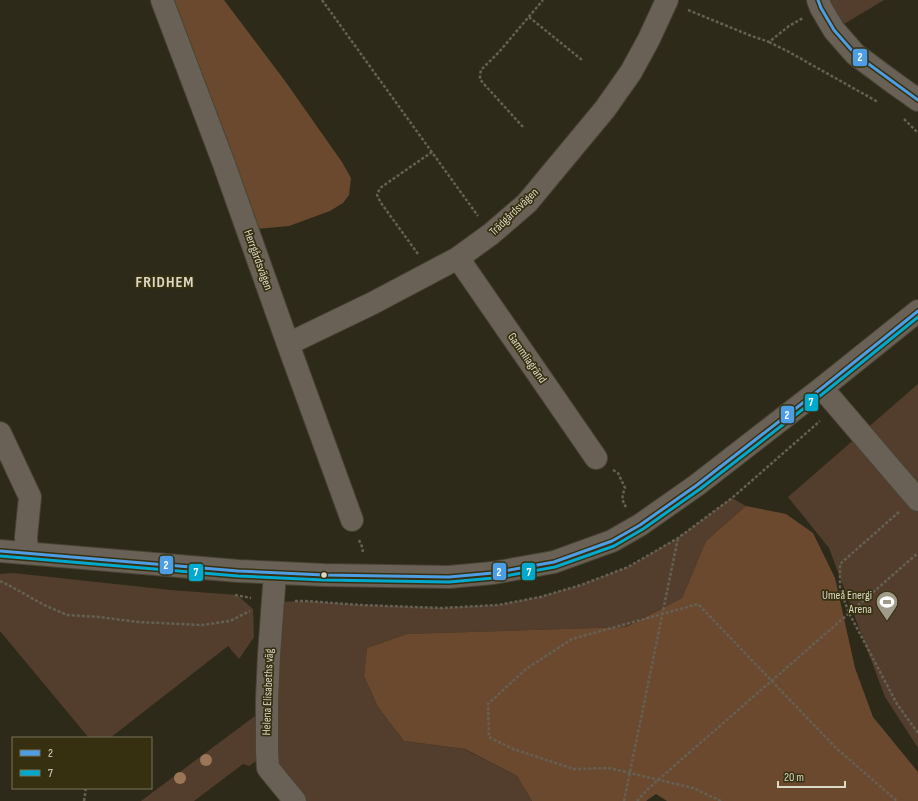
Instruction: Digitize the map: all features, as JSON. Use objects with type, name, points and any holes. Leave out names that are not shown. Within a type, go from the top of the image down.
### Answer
[{"type":"street","name":"Herrgårdsvägen","points":[[162,0],[224,164],[352,520]]},
{"type":"street","name":"Trädgårdsvägen","points":[[288,344],[373,303],[458,258],[491,234],[527,202],[605,108],[631,72],[649,39],[666,1]]},
{"type":"street","points":[[820,4],[834,30],[855,54],[918,100]]},
{"type":"street","name":"Gammliagränd","points":[[458,258],[596,458]]},
{"type":"street","points":[[0,551],[238,571],[324,575],[449,577],[493,572],[554,562],[612,541],[640,525],[697,485],[918,311]]},
{"type":"street","points":[[822,388],[917,499]]},
{"type":"street","points":[[0,433],[30,497],[26,536],[27,553]]},
{"type":"street","name":"Helena Elisabeths väg","points":[[275,573],[267,702],[268,768],[295,801]]},
{"type":"path","points":[[322,0],[491,234]]},
{"type":"path","points":[[523,127],[483,83],[480,79],[480,75],[481,70],[499,52],[543,0]]},
{"type":"path","points":[[666,1],[769,42],[879,102]]},
{"type":"path","points":[[769,42],[820,4]]},
{"type":"path","points":[[528,18],[582,60]]},
{"type":"path","points":[[903,119],[918,132]]},
{"type":"path","points":[[431,272],[381,203],[377,195],[380,188],[432,152]]},
{"type":"path","points":[[596,458],[618,473],[625,488],[622,495],[622,501],[627,510]]},
{"type":"path","points":[[917,499],[840,564],[840,589],[848,613],[897,704],[918,734]]},
{"type":"path","points":[[624,801],[678,538]]},
{"type":"path","points":[[637,801],[658,780],[918,553]]},
{"type":"path","points":[[230,595],[273,602]]},
{"type":"path","points":[[721,801],[694,788],[608,768],[574,769],[513,749],[489,737],[488,704],[526,669],[572,639],[698,604],[836,748],[897,801]]},
{"type":"path","points":[[84,801],[86,789]]},
{"type":"shaded area","points":[[162,0],[224,0],[285,81],[342,162],[351,178],[349,195],[343,203],[330,211],[289,226],[247,230]]},
{"type":"shaded area","points":[[818,0],[884,0],[834,30]]},
{"type":"shaded area","name":"Umeå Energi Arena","points":[[918,384],[918,748],[885,697],[829,548],[788,497]]},
{"type":"shaded area","points":[[732,498],[746,506],[706,541],[682,598],[625,627],[407,634],[367,648],[364,676],[378,707],[404,741],[464,749],[517,776],[532,801],[295,801],[267,753],[249,766],[243,764],[194,801],[141,801],[267,707],[273,602],[306,601],[442,608],[498,605],[540,597],[581,585],[628,567],[678,538]]},
{"type":"shaded area","points":[[746,506],[786,514],[813,533],[835,578],[855,668],[873,717],[918,772],[918,801],[667,801],[656,794],[646,801],[532,801],[517,776],[465,749],[404,741],[378,707],[364,676],[367,648],[407,634],[626,627],[682,598],[706,541]]},
{"type":"shaded area","points":[[13,573],[171,590],[237,595],[253,609],[254,637],[239,659],[228,646],[111,737],[88,737],[0,631],[0,574]]},
{"type":"transit line","name":"2","points":[[818,0],[834,30],[855,54],[918,100]]},
{"type":"transit line","name":"2","points":[[0,551],[238,571],[324,575],[449,577],[493,573],[554,562],[612,541],[640,525],[697,485],[918,311]]},
{"type":"transit line","name":"7","points":[[0,556],[238,576],[324,580],[449,582],[494,578],[555,567],[614,546],[643,529],[700,489],[825,392],[918,317]]},
{"type":"place","name":"Umeå Energi Arena","points":[[887,622]]},
{"type":"district","name":"FRIDHEM","points":[[165,282]]}]
